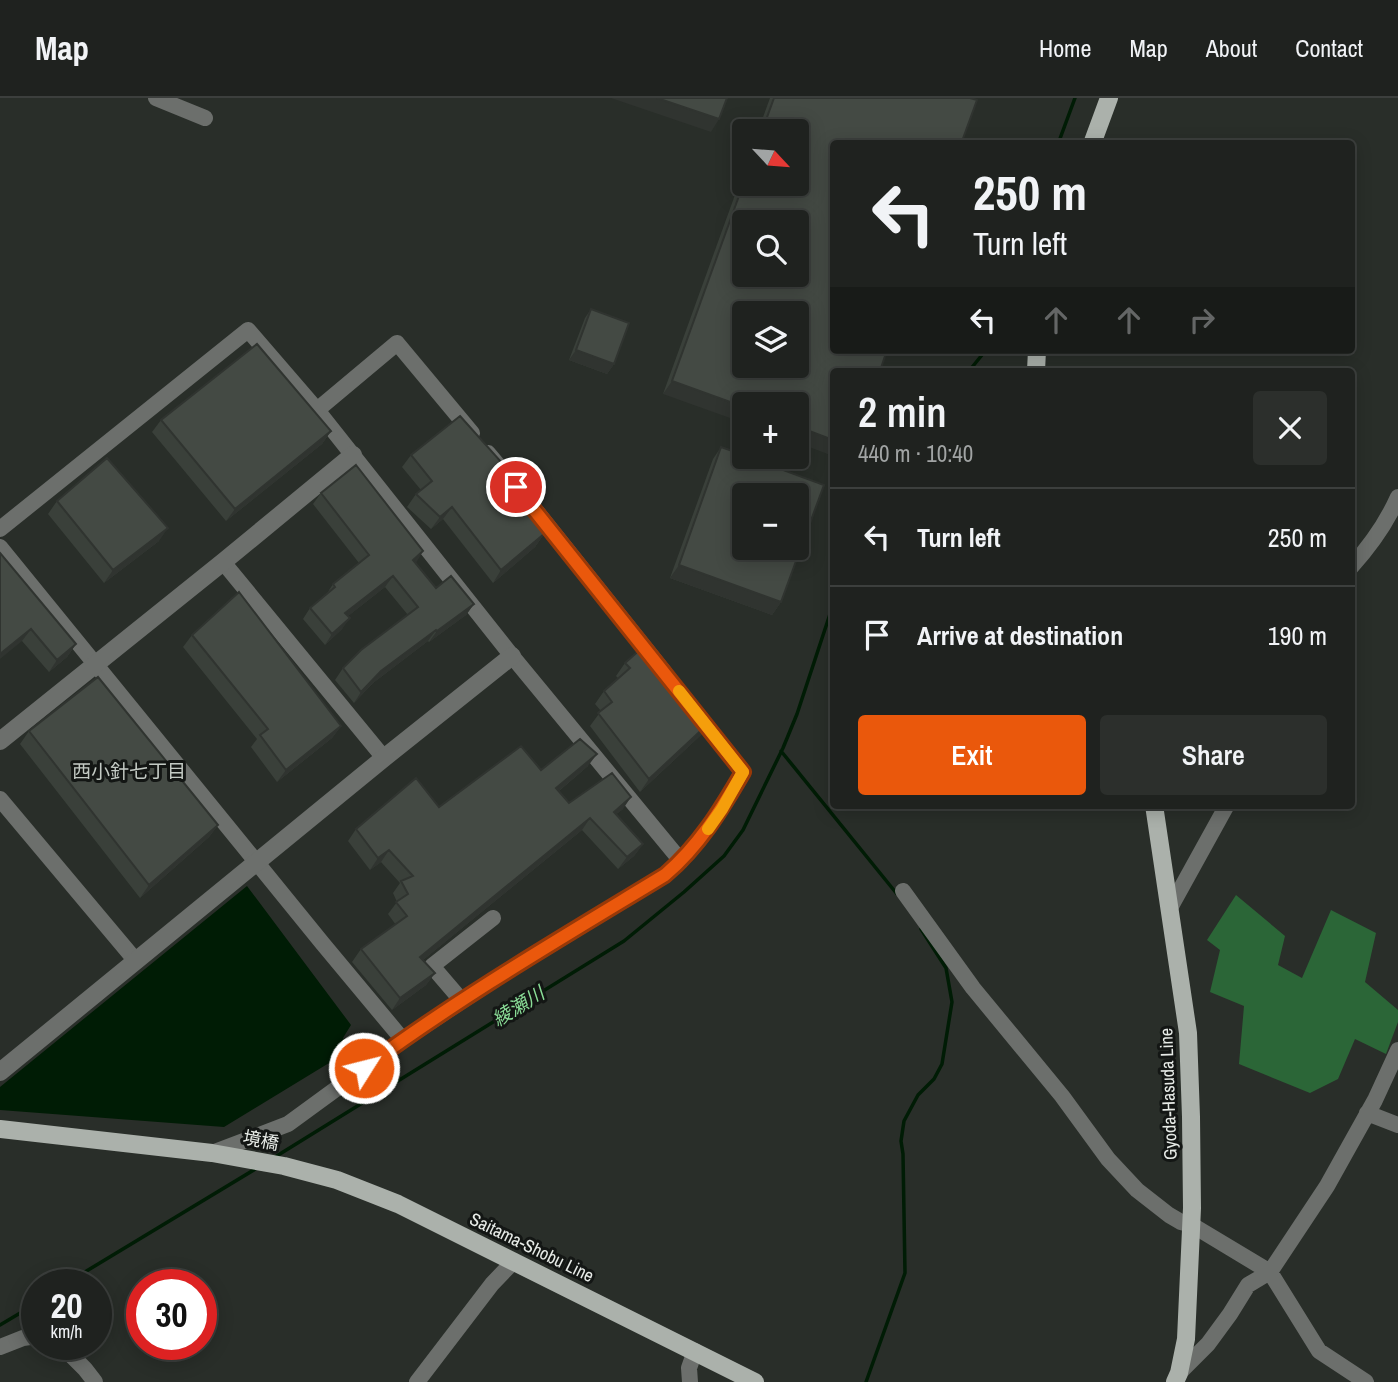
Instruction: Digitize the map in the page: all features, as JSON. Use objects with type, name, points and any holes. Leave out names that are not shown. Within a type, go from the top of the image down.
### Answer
[{"type":"main road","points":[[1093,140],[1109,98]]},
{"type":"main road","name":"Gyoda-Hasuda Line","points":[[1155,809],[1188,1033],[1192,1225],[1186,1339],[1177,1378]]},
{"type":"main road","points":[[0,1129],[221,1154]]},
{"type":"main road","name":"境橋","points":[[221,1154],[284,1166]]},
{"type":"main road","name":"Saitama-Shobu Line","points":[[284,1166],[337,1180],[398,1204],[755,1382]]},
{"type":"street","points":[[156,98],[205,118]]},
{"type":"street","points":[[0,530],[248,330],[317,410],[512,656],[681,861]]},
{"type":"street","points":[[221,1154],[288,1124],[463,1000],[665,875],[700,840],[743,772],[533,507],[397,343],[317,410]]},
{"type":"street","points":[[0,741],[353,455]]},
{"type":"street","points":[[1355,563],[1371,546],[1390,517],[1398,497]]},
{"type":"street","points":[[0,547],[403,1040]]},
{"type":"street","points":[[223,562],[384,758]]},
{"type":"street","points":[[0,1072],[512,656]]},
{"type":"street","points":[[0,799],[136,961]]},
{"type":"street","points":[[1169,910],[1225,809]]},
{"type":"street","points":[[903,891],[973,988],[1062,1096],[1108,1159],[1137,1190],[1169,1216],[1192,1225],[1270,1272],[1319,1351],[1366,1382]]},
{"type":"street","points":[[463,1000],[432,967],[494,918]]},
{"type":"street","points":[[1177,1378],[1208,1344],[1248,1285],[1270,1272],[1327,1186],[1398,1050]]},
{"type":"street","points":[[1367,1113],[1398,1125]]},
{"type":"street","points":[[417,1382],[492,1284],[513,1261]]},
{"type":"street","points":[[0,1348],[21,1339]]},
{"type":"street","points":[[690,1382],[689,1368],[695,1351]]},
{"type":"street","points":[[76,1360],[95,1382]]},
{"type":"green space","points":[[1236,895],[1285,936],[1278,965],[1302,978],[1331,910],[1376,933],[1365,982],[1398,1010],[1398,1022],[1386,1054],[1355,1039],[1338,1079],[1310,1093],[1239,1064],[1244,1006],[1210,992],[1220,950],[1207,940]]},
{"type":"shaded area","points":[[247,886],[351,1025],[343,1038],[352,1049],[224,1127],[0,1110],[0,1087]]},
{"type":"building","points":[[657,98],[727,98],[719,119]]},
{"type":"building","points":[[774,98],[977,100],[962,140],[830,140],[830,354],[886,354],[881,368],[830,368],[830,439],[809,431],[809,392],[732,392],[732,403],[672,381],[732,215],[732,287],[809,287],[809,210],[734,210],[739,196],[809,196],[809,119],[766,119]]},
{"type":"building","points":[[591,309],[629,323],[614,364],[576,350]]},
{"type":"building","points":[[257,344],[331,431],[235,509],[161,420]]},
{"type":"building","points":[[460,416],[503,464],[495,470],[544,534],[501,570],[452,507],[440,517],[416,494],[432,481],[411,455]]},
{"type":"building","points":[[721,447],[732,451],[732,469],[781,469],[824,485],[809,526],[809,483],[732,483],[732,560],[796,560],[781,602],[679,565]]},
{"type":"building","points":[[107,458],[168,528],[113,570],[57,501]]},
{"type":"building","points":[[356,465],[423,551],[413,560],[436,588],[451,576],[474,604],[381,671],[361,692],[343,668],[361,650],[418,607],[393,576],[345,613],[350,618],[332,634],[310,608],[335,587],[333,584],[369,555],[321,493]]},
{"type":"building","points":[[0,553],[76,644],[57,660],[31,629],[0,654]]},
{"type":"building","points":[[239,592],[341,726],[286,770],[260,735],[268,729],[192,635]]},
{"type":"building","points":[[643,647],[709,723],[649,779],[598,713],[612,702],[604,691],[630,668],[625,663]]},
{"type":"building","points":[[98,677],[218,825],[149,885],[29,731]]},
{"type":"building","points":[[580,739],[597,754],[556,788],[569,803],[612,773],[631,797],[614,812],[643,844],[627,857],[590,818],[420,957],[435,973],[400,998],[361,949],[407,916],[396,902],[408,894],[401,881],[413,876],[389,850],[378,858],[356,829],[416,778],[439,807],[521,746],[541,770]]},
{"type":"waterway","name":"綾瀬川","points":[[1059,140],[1075,98]]},
{"type":"waterway","name":"綾瀬川","points":[[971,368],[983,354]]},
{"type":"waterway","name":"綾瀬川","points":[[275,1157],[624,941],[724,856],[743,830],[783,748],[830,614]]},
{"type":"waterway","points":[[781,751],[897,894]]},
{"type":"waterway","points":[[866,1382],[905,1273],[901,1141],[904,1121],[918,1095],[934,1079],[942,1064],[952,1002],[946,968],[921,929]]},
{"type":"waterway","name":"綾瀬川","points":[[90,1269],[257,1168]]},
{"type":"waterway","name":"綾瀬川","points":[[0,1325],[21,1313]]},
{"type":"slow traffic","points":[[679,691],[743,772],[708,829]]},
{"type":"district","name":"西小針七丁目","points":[[129,771]]},
{"type":"route","points":[[364,1068],[498,977],[665,875],[700,840],[743,772],[516,487]]}]
